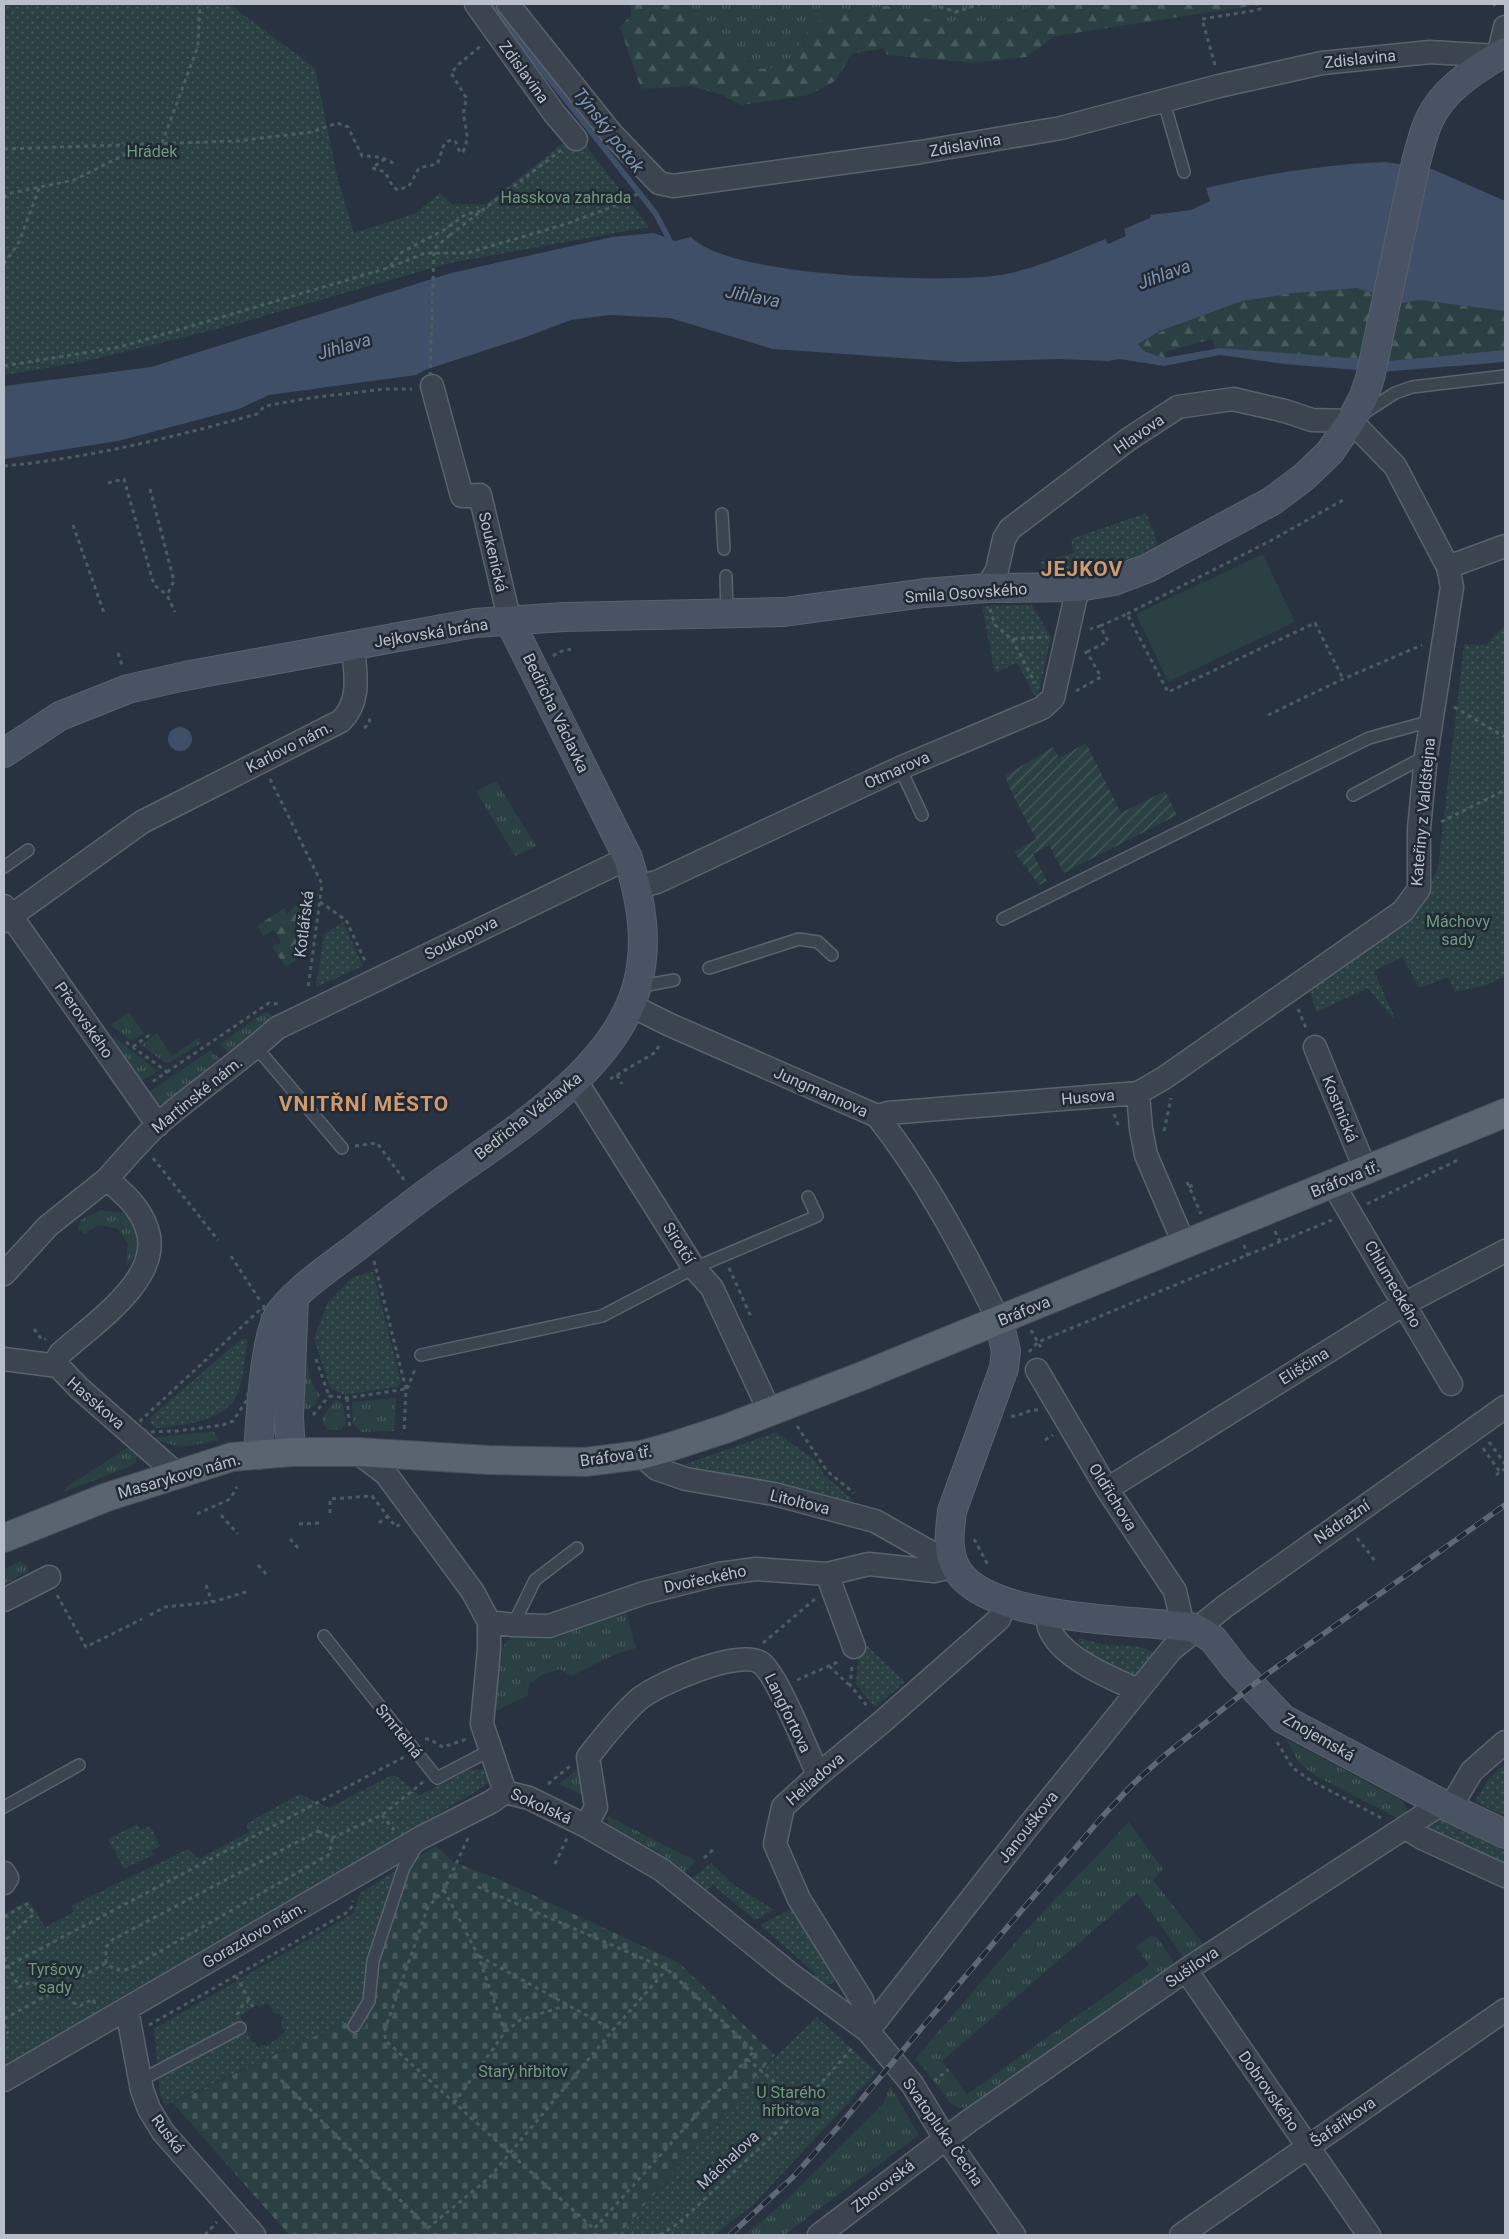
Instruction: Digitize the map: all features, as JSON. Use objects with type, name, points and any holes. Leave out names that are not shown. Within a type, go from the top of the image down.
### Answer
[{"type":"main road","name":"Bráfova tř.","points":[[1185,1246],[1505,1113]]},
{"type":"main road","name":"Bráfova","points":[[862,1376],[1185,1246]]},
{"type":"main road","name":"Bráfova tř.","points":[[354,1444],[489,1460],[585,1462],[641,1455],[704,1436],[862,1376]]},
{"type":"main road","name":"Masarykovo nám.","points":[[5,1532],[232,1457],[354,1444]]},
{"type":"street","name":"Zdislavina","points":[[476,4],[554,113],[576,139]]},
{"type":"street","name":"Zdislavina","points":[[508,4],[612,134],[659,183],[673,186],[940,149],[1060,128],[1164,102],[1218,86],[1322,63],[1430,52],[1502,54]]},
{"type":"street","points":[[1502,54],[1505,27]]},
{"type":"street","name":"Smila Osovského","points":[[510,622],[564,617],[727,615],[784,612],[925,593],[987,588],[1078,587],[1114,582],[1148,568],[1272,501],[1304,477],[1330,452],[1351,421],[1364,396],[1370,378],[1416,162],[1435,109],[1455,87],[1502,54]]},
{"type":"street","name":"Soukenická","points":[[431,381],[462,496],[480,495],[510,622]]},
{"type":"street","name":"Hlavova","points":[[987,588],[997,570],[1004,538],[1010,529],[1129,439],[1178,406],[1232,399],[1285,411],[1312,420],[1351,421]]},
{"type":"street","name":"Kateřiny z Valdštejna","points":[[1138,1093],[1164,1078],[1404,911],[1419,889],[1419,829],[1426,756],[1452,587],[1448,567],[1395,466],[1351,421]]},
{"type":"street","points":[[1448,567],[1505,546]]},
{"type":"street","points":[[1062,696],[1076,642],[1078,587]]},
{"type":"street","name":"Jejkovská brána","points":[[353,646],[475,623],[510,622]]},
{"type":"street","name":"Bedřicha Václavka","points":[[258,1455],[267,1361],[274,1326],[280,1312],[313,1280],[576,1081],[608,1044],[634,996],[643,936],[637,887],[628,858],[510,622]]},
{"type":"street","points":[[4,752],[60,716],[128,689],[194,674],[353,646]]},
{"type":"street","name":"Karlovo nám.","points":[[6,914],[142,822],[341,721],[348,714],[355,699],[356,683],[353,646]]},
{"type":"street","name":"Otmarova","points":[[637,887],[656,882],[900,768],[1042,708],[1062,696]]},
{"type":"street","name":"Soukopova","points":[[291,1012],[374,980],[628,858]]},
{"type":"street","name":"Přerovského","points":[[6,914],[158,1124]]},
{"type":"street","name":"Jungmannova","points":[[634,996],[668,1024],[877,1116],[894,1138],[944,1218],[999,1321]]},
{"type":"street","name":"Martinské nám.","points":[[4,1274],[48,1226],[108,1179],[140,1141],[158,1124],[256,1047],[291,1012]]},
{"type":"street","name":"Kostnická","points":[[1315,1047],[1366,1171]]},
{"type":"street","name":"Sirotčí","points":[[576,1081],[694,1268],[712,1288],[770,1412]]},
{"type":"street","name":"Husova","points":[[877,1116],[888,1113],[1138,1093],[1141,1129],[1146,1155],[1185,1246]]},
{"type":"street","points":[[58,1366],[57,1360],[60,1354],[109,1314],[127,1295],[148,1256],[149,1236],[140,1213],[129,1198],[108,1179]]},
{"type":"street","name":"Chlumeckého","points":[[1333,1184],[1356,1209],[1404,1304],[1451,1384]]},
{"type":"street","name":"Eliščina","points":[[1107,1489],[1404,1304],[1505,1251]]},
{"type":"street","points":[[290,1452],[289,1417],[294,1299]]},
{"type":"street","points":[[999,1321],[1006,1351],[1004,1368],[952,1511],[950,1548],[955,1566],[980,1592],[1007,1602],[1048,1612],[1189,1627]]},
{"type":"street","name":"Hasskova","points":[[4,1359],[58,1366],[96,1410],[177,1474]]},
{"type":"street","name":"Oldřichova","points":[[1037,1370],[1107,1489],[1175,1592],[1189,1627]]},
{"type":"street","name":"Nádražní","points":[[1189,1627],[1500,1409]]},
{"type":"street","name":"Sokolská","points":[[354,1444],[386,1474],[473,1592],[489,1622],[489,1649],[482,1724],[483,1743],[505,1792],[529,1798],[577,1830],[662,1870],[789,1972],[868,2031]]},
{"type":"street","name":"Litoltova","points":[[641,1455],[657,1469],[686,1479],[774,1494],[875,1521],[955,1566]]},
{"type":"street","name":"Dvořeckého","points":[[489,1622],[549,1626],[644,1593],[719,1574],[756,1569],[829,1580],[869,1564],[934,1571],[955,1566]]},
{"type":"street","points":[[4,1600],[48,1577]]},
{"type":"street","points":[[829,1580],[853,1651]]},
{"type":"street","name":"Heliadova","points":[[868,2031],[862,2000],[799,1899],[776,1844],[783,1807],[999,1619],[1007,1602]]},
{"type":"street","points":[[1048,1612],[1049,1628],[1061,1646],[1093,1669],[1138,1690]]},
{"type":"street","name":"Janouškova","points":[[868,2031],[1026,1829],[1189,1627]]},
{"type":"street","name":"Znojemská","points":[[1189,1627],[1213,1639],[1236,1669],[1280,1715],[1446,1806],[1505,1834]]},
{"type":"street","name":"Langfortova","points":[[577,1830],[596,1807],[588,1757],[610,1729],[639,1699],[653,1689],[730,1660],[751,1659],[762,1663],[779,1688],[818,1775]]},
{"type":"street","points":[[1446,1806],[1472,1771],[1505,1742]]},
{"type":"street","name":"Gorazdovo nám.","points":[[4,2080],[422,1837],[491,1802],[505,1792]]},
{"type":"street","name":"Sušilova","points":[[947,2136],[1186,1970],[1405,1829],[1446,1806]]},
{"type":"street","points":[[1405,1829],[1505,1876]]},
{"type":"street","points":[[4,1873],[7,1878],[4,1883]]},
{"type":"street","name":"Dobrovského","points":[[1186,1970],[1369,2235]]},
{"type":"street","name":"Ruská","points":[[127,2010],[141,2080],[150,2109],[163,2132],[245,2233]]},
{"type":"street","name":"Šafaříkova","points":[[1181,2235],[1505,2010]]},
{"type":"street","name":"Svatopluka Čecha","points":[[868,2031],[912,2084],[1014,2235]]},
{"type":"street","name":"Zborovská","points":[[820,2235],[947,2136]]},
{"type":"lane","points":[[1164,102],[1184,172]]},
{"type":"lane","points":[[1351,421],[1395,393],[1412,387],[1505,376]]},
{"type":"lane","points":[[722,514],[724,549]]},
{"type":"lane","points":[[726,576],[727,615]]},
{"type":"lane","points":[[1003,919],[1369,738],[1431,721]]},
{"type":"lane","points":[[1353,795],[1426,756]]},
{"type":"lane","points":[[900,768],[922,815]]},
{"type":"lane","points":[[4,867],[28,850]]},
{"type":"lane","points":[[709,968],[799,939],[818,942],[832,954]]},
{"type":"lane","points":[[634,996],[674,980]]},
{"type":"lane","points":[[256,1047],[342,1148]]},
{"type":"lane","points":[[421,1356],[602,1316],[694,1268],[817,1216],[808,1198]]},
{"type":"lane","points":[[513,1625],[535,1580],[577,1548]]},
{"type":"lane","name":"Smrtelná","points":[[324,1636],[438,1778],[483,1743]]},
{"type":"lane","points":[[4,1807],[78,1765]]},
{"type":"lane","points":[[354,2026],[369,2002],[373,1961],[404,1867],[422,1837]]},
{"type":"lane","points":[[141,2080],[240,2028]]},
{"type":"path","points":[[162,143],[198,46],[200,4]]},
{"type":"path","points":[[932,4],[956,12],[980,4]]},
{"type":"path","points":[[1213,54],[1202,19],[1260,9],[1259,5],[1256,4]]},
{"type":"path","points":[[386,158],[372,168],[384,172],[393,187],[398,190],[409,186],[419,168],[437,164],[444,143],[449,140],[454,140],[460,154],[463,152],[468,132],[463,115],[467,99],[451,73],[459,64],[496,34]]},
{"type":"path","points":[[4,149],[237,141],[284,137],[312,132],[337,123],[348,127],[362,156],[386,158],[397,166]]},
{"type":"path","points":[[4,466],[132,446],[257,414],[265,406],[385,389],[410,390],[431,381],[434,249],[576,139]]},
{"type":"path","points":[[4,198],[7,194],[74,180],[145,145]]},
{"type":"path","points":[[4,264],[19,242],[40,186]]},
{"type":"path","points":[[4,366],[120,347],[388,268],[425,253],[467,253],[566,224],[612,207],[644,190]]},
{"type":"path","points":[[388,268],[402,252],[438,234],[466,214],[482,211]]},
{"type":"path","points":[[108,483],[124,479],[154,585],[166,595],[175,612]]},
{"type":"path","points":[[150,489],[174,581],[166,595]]},
{"type":"path","points":[[1076,642],[1100,626],[1270,541],[1343,500]]},
{"type":"path","points":[[73,525],[104,613]]},
{"type":"path","points":[[987,588],[995,625],[1012,639],[1039,691],[1062,696],[1101,677],[1087,652],[1076,642],[1051,637],[1012,639]]},
{"type":"path","points":[[1127,614],[1168,692],[1315,623],[1343,679]]},
{"type":"path","points":[[1087,652],[1108,641],[1100,626]]},
{"type":"path","points":[[1268,715],[1343,679],[1425,645]]},
{"type":"path","points":[[552,661],[554,655],[558,652],[571,649]]},
{"type":"path","points":[[118,653],[123,669]]},
{"type":"path","points":[[1447,704],[1505,736]]},
{"type":"path","name":"Kotlářská","points":[[261,761],[322,884],[308,989],[302,994]]},
{"type":"path","points":[[1436,824],[1505,790]]},
{"type":"path","points":[[320,902],[346,920],[374,980]]},
{"type":"path","points":[[1294,1001],[1315,1047]]},
{"type":"path","points":[[136,1093],[269,1003],[291,1012]]},
{"type":"path","points":[[603,1082],[656,1052],[668,1024]]},
{"type":"path","points":[[152,1033],[133,1047],[167,1072]]},
{"type":"path","points":[[617,1075],[622,1084]]},
{"type":"path","points":[[1164,1134],[1170,1098],[1173,1094]]},
{"type":"path","points":[[1112,1110],[1120,1128]]},
{"type":"path","points":[[342,1148],[377,1143],[406,1182]]},
{"type":"path","points":[[148,1150],[218,1240]]},
{"type":"path","points":[[1038,1342],[1248,1256],[1356,1209],[1465,1156]]},
{"type":"path","points":[[1187,1182],[1202,1217]]},
{"type":"path","points":[[1189,1187],[1194,1185]]},
{"type":"path","points":[[1275,1231],[1280,1242]]},
{"type":"path","points":[[1243,1243],[1248,1256]]},
{"type":"path","points":[[231,1256],[264,1306]]},
{"type":"path","points":[[373,1256],[406,1390],[404,1438]]},
{"type":"path","points":[[241,1411],[232,1421],[223,1425],[149,1432],[138,1428],[141,1420],[264,1306],[294,1299]]},
{"type":"path","points":[[406,1390],[421,1356]]},
{"type":"path","points":[[310,1419],[328,1396],[347,1398],[406,1390]]},
{"type":"path","points":[[347,1398],[354,1444]]},
{"type":"path","points":[[1005,1414],[1017,1416],[1030,1410],[1041,1411]]},
{"type":"path","points":[[800,1431],[827,1471],[858,1497]]},
{"type":"path","points":[[1480,1445],[1499,1471]]},
{"type":"path","points":[[1496,1475],[1505,1464]]},
{"type":"path","points":[[1499,1471],[1505,1468]]},
{"type":"path","points":[[197,1514],[230,1499],[237,1487]]},
{"type":"path","points":[[330,1513],[330,1499],[372,1496],[396,1527],[400,1524]]},
{"type":"path","points":[[221,1515],[238,1534]]},
{"type":"path","points":[[379,1522],[388,1516]]},
{"type":"path","points":[[299,1524],[321,1523]]},
{"type":"path","points":[[971,1531],[981,1555],[992,1570]]},
{"type":"path","points":[[1356,1535],[1376,1562]]},
{"type":"path","points":[[290,1539],[299,1549]]},
{"type":"path","points":[[258,1565],[267,1575]]},
{"type":"path","points":[[762,1663],[764,1642],[829,1580]]},
{"type":"path","points":[[206,1585],[212,1602]]},
{"type":"path","points":[[150,1615],[165,1607],[212,1602],[246,1592]]},
{"type":"path","points":[[60,1599],[86,1647],[142,1619]]},
{"type":"path","points":[[779,1688],[829,1666],[853,1651]]},
{"type":"path","points":[[850,1685],[853,1651]]},
{"type":"path","points":[[829,1666],[850,1685],[882,1722]]},
{"type":"path","points":[[1280,1715],[1270,1725],[1273,1736],[1293,1768],[1310,1780],[1405,1829]]},
{"type":"path","points":[[5,1967],[412,1748],[420,1739],[429,1739],[444,1747],[483,1743]]},
{"type":"path","points":[[549,1784],[573,1763]]},
{"type":"path","points":[[332,1838],[382,1815],[434,1773]]},
{"type":"path","points":[[382,1815],[396,1833]]},
{"type":"path","points":[[555,1864],[577,1830]]},
{"type":"path","points":[[106,1963],[106,1947],[112,1940],[318,1831],[332,1838]]},
{"type":"path","points":[[471,1832],[444,1890],[428,1907],[384,2032],[386,2041],[594,2229],[754,2051],[667,1970],[476,1886]]},
{"type":"path","points":[[106,1963],[112,1968],[120,1970],[129,1969],[330,1854],[332,1838]]},
{"type":"path","points":[[704,1858],[715,1848]]},
{"type":"path","points":[[444,1890],[478,1955],[505,2032]]},
{"type":"path","points":[[131,2036],[346,1913],[351,1908],[353,1900]]},
{"type":"path","points":[[4,1917],[27,1904],[34,1914],[4,1941]]},
{"type":"path","points":[[478,1955],[613,2030]]},
{"type":"path","points":[[4,1958],[5,1967],[19,1987],[29,1983],[62,1986]]},
{"type":"path","points":[[4,2019],[106,1963]]},
{"type":"path","points":[[281,2080],[428,2228],[490,2178],[613,2030],[667,1970]]},
{"type":"path","points":[[236,1976],[253,2007]]},
{"type":"path","points":[[62,1986],[72,2002],[80,2006]]},
{"type":"path","points":[[454,2104],[505,2032],[520,2020],[568,2005]]},
{"type":"path","points":[[4,2024],[8,2034]]},
{"type":"path","name":"Máchalova","points":[[660,2235],[680,2222],[781,2128],[868,2031]]},
{"type":"path","points":[[748,2059],[801,2104]]},
{"type":"path","points":[[934,2081],[948,2070]]},
{"type":"path","points":[[205,2235],[219,2219]]},
{"type":"green space","name":"Hrádek","points":[[4,4],[229,4],[315,68],[337,176],[354,233],[414,214],[440,193],[452,204],[486,204],[576,133],[649,227],[450,263],[229,326],[87,361],[4,375]]},
{"type":"green space","points":[[631,4],[684,4],[694,18],[759,69],[786,67],[811,26],[836,12],[887,6],[953,27],[1007,21],[1035,4],[1238,4],[1251,6],[1055,36],[1026,57],[973,63],[887,55],[884,48],[852,54],[835,81],[809,95],[741,105],[722,95],[692,86],[641,89],[620,27],[631,15]]},
{"type":"green space","points":[[684,4],[1035,4],[1007,21],[953,27],[887,6],[811,26],[786,67],[759,69],[694,18]]},
{"type":"green space","points":[[1357,288],[1402,303],[1419,300],[1505,311],[1505,350],[1388,361],[1215,349],[1212,339],[1165,352],[1166,358],[1164,358],[1144,351],[1138,344],[1188,319],[1241,301],[1284,293]]},
{"type":"green space","points":[[1146,513],[1158,544],[1115,568],[1084,573],[1043,570],[1040,562],[1074,553],[1071,539]]},
{"type":"green space","points":[[1263,554],[1295,622],[1168,682],[1136,614]]},
{"type":"green space","points":[[1032,605],[1051,637],[1037,700],[1017,663],[995,673],[982,606]]},
{"type":"green space","name":"Máchovy sady","points":[[1505,625],[1505,976],[1487,985],[1455,992],[1448,977],[1423,987],[1418,987],[1403,957],[1374,971],[1395,1018],[1368,988],[1316,1012],[1309,988],[1423,899],[1438,868],[1464,644],[1486,645]]},
{"type":"green space","points":[[1086,743],[1121,813],[1165,791],[1177,815],[1064,873],[1049,845],[1033,854],[1047,881],[1039,885],[1014,852],[1036,839],[1005,776],[1053,747],[1059,758]]},
{"type":"green space","points":[[496,781],[536,846],[515,856],[476,791]]},
{"type":"green space","points":[[297,905],[301,906],[303,917],[305,917],[308,925],[310,947],[309,951],[286,967],[272,947],[275,944],[280,944],[280,939],[274,930],[264,936],[257,926],[284,908],[287,914]]},
{"type":"green space","points":[[343,922],[363,966],[316,987],[324,934]]},
{"type":"green space","points":[[129,1012],[144,1033],[132,1041],[110,1025]]},
{"type":"green space","points":[[268,1012],[273,1016],[229,1053],[220,1044],[263,1013]]},
{"type":"green space","points":[[157,1033],[172,1056],[198,1038],[201,1043],[170,1062],[165,1063],[142,1045]]},
{"type":"green space","points":[[114,1037],[158,1071],[140,1082],[112,1040]]},
{"type":"green space","points":[[211,1050],[220,1059],[165,1104],[154,1104],[147,1093]]},
{"type":"green space","points":[[100,1210],[123,1213],[134,1225],[137,1232],[138,1247],[136,1254],[126,1266],[128,1244],[118,1229],[98,1225],[84,1235],[81,1230],[77,1232],[81,1220]]},
{"type":"green space","points":[[373,1272],[401,1382],[398,1387],[344,1395],[330,1388],[314,1338],[328,1302],[353,1277]]},
{"type":"green space","points":[[301,1333],[312,1384],[320,1395],[311,1408],[305,1410],[302,1409]]},
{"type":"green space","points":[[241,1339],[247,1339],[244,1370],[239,1390],[231,1404],[213,1417],[190,1423],[157,1428],[151,1424],[151,1417]]},
{"type":"green space","points":[[396,1398],[394,1431],[361,1432],[353,1424],[352,1402]]},
{"type":"green space","points":[[335,1400],[343,1403],[346,1424],[341,1430],[329,1430],[323,1424],[322,1418]]},
{"type":"green space","points":[[214,1432],[220,1440],[181,1447],[154,1440],[158,1437]]},
{"type":"green space","points":[[776,1432],[815,1460],[825,1476],[851,1498],[852,1503],[683,1465]]},
{"type":"green space","points":[[130,1446],[138,1449],[136,1462],[131,1466],[64,1492],[65,1488]]},
{"type":"green space","points":[[20,1561],[28,1566],[28,1572],[4,1584],[4,1570]]},
{"type":"green space","points":[[626,1612],[636,1648],[616,1654],[571,1676],[560,1669],[542,1675],[529,1684],[527,1696],[494,1712],[495,1690],[503,1647],[512,1634]]},
{"type":"green space","points":[[1080,1638],[1103,1644],[1138,1647],[1156,1656],[1136,1676],[1097,1658],[1077,1641]]},
{"type":"green space","points":[[860,1639],[905,1682],[875,1707],[856,1684]]},
{"type":"green space","points":[[1286,1739],[1403,1801],[1408,1812],[1397,1818],[1316,1776],[1299,1763]]},
{"type":"green space","points":[[1505,1763],[1505,1814],[1493,1811],[1475,1801],[1491,1776]]},
{"type":"green space","points":[[578,1768],[587,1797],[559,1784]]},
{"type":"green space","name":"Tyršovy sady","points":[[482,1769],[487,1775],[488,1782],[484,1787],[95,2012],[97,2016],[4,2069],[4,1914],[29,1900],[45,1927],[74,1912],[71,1906],[188,1849],[199,1859],[249,1832],[246,1824],[300,1794],[329,1808],[392,1775],[399,1778],[420,1795],[468,1770]]},
{"type":"green space","points":[[608,1816],[696,1861],[685,1872],[660,1853],[612,1828],[607,1821]]},
{"type":"green space","points":[[1441,1820],[1505,1851],[1505,1868],[1430,1831],[1429,1826],[1434,1821]]},
{"type":"green space","points":[[1129,1822],[1163,1869],[1153,1880],[1204,1945],[1185,1959],[1137,1893],[942,2061],[967,2094],[1149,1965],[1136,1946],[1152,1935],[1158,1938],[1176,1965],[972,2107],[959,2108],[950,2103],[915,2059],[1026,1930]]},
{"type":"green space","points":[[137,1824],[140,1830],[150,1826],[160,1846],[151,1851],[153,1855],[124,1869],[108,1839]]},
{"type":"green space","name":"Starý hřbitov","points":[[436,1846],[453,1862],[501,1880],[679,1963],[775,2055],[619,2235],[289,2235],[173,2103],[345,2022],[377,1994],[378,1966],[397,1898],[413,1869]]},
{"type":"green space","points":[[436,1846],[413,1869],[398,1898],[400,1899],[378,1966],[377,1994],[365,2028],[351,2028],[345,2022],[165,2106],[160,2093],[154,2029],[354,1913],[360,1893]],"holes":[[[267,2003],[274,2013],[280,2014],[283,2019],[281,2025],[285,2032],[266,2046],[265,2044],[258,2048],[255,2042],[252,2043],[240,2016],[257,2005],[259,2008]]]},
{"type":"green space","points":[[711,1863],[734,1885],[774,1910],[755,1920],[713,1885],[707,1890],[692,1878]]},
{"type":"green space","points":[[792,1908],[836,1979],[831,1984],[824,1984],[814,1979],[815,1973],[761,1926]]},
{"type":"green space","name":"U Starého hřbitova","points":[[817,2017],[877,2072],[753,2205],[714,2235],[619,2235],[762,2070]]},
{"type":"green space","points":[[890,2086],[919,2135],[784,2235],[745,2235],[784,2202],[883,2104]]},
{"type":"water","name":"Jihlava","points":[[1385,162],[1432,169],[1505,201],[1505,311],[1419,300],[1402,303],[1357,288],[1294,293],[1242,301],[1160,331],[1138,344],[1144,351],[1164,358],[1220,348],[1388,361],[1505,350],[1505,362],[1381,372],[1284,364],[1220,355],[1164,366],[1119,359],[1108,361],[1060,359],[958,362],[773,349],[670,318],[610,315],[571,320],[526,337],[425,370],[416,375],[269,395],[239,409],[118,441],[4,459],[4,386],[151,367],[451,273],[612,237],[654,233],[675,241],[691,237],[713,251],[747,261],[789,269],[835,274],[927,278],[994,276],[1037,266],[1105,239],[1108,244],[1126,236],[1124,229],[1150,218],[1151,215],[1191,210],[1210,201],[1206,188],[1295,170]]},
{"type":"water","points":[[180,727],[185,728],[191,734],[191,744],[185,750],[180,751],[175,750],[169,744],[168,739],[169,734],[175,728]]},
{"type":"waterway","name":"Týnský potok","points":[[490,4],[656,214],[672,245]]},
{"type":"railway","points":[[730,2235],[792,2178],[839,2126],[985,1953],[1102,1817],[1134,1783],[1165,1755],[1267,1674],[1505,1505]]},
{"type":"district","name":"JEJKOV","points":[[1082,569]]},
{"type":"district","name":"VNITŘNÍ MĚSTO","points":[[364,1104]]},
{"type":"park label","name":"Hasskova zahrada","points":[[566,197]]}]
